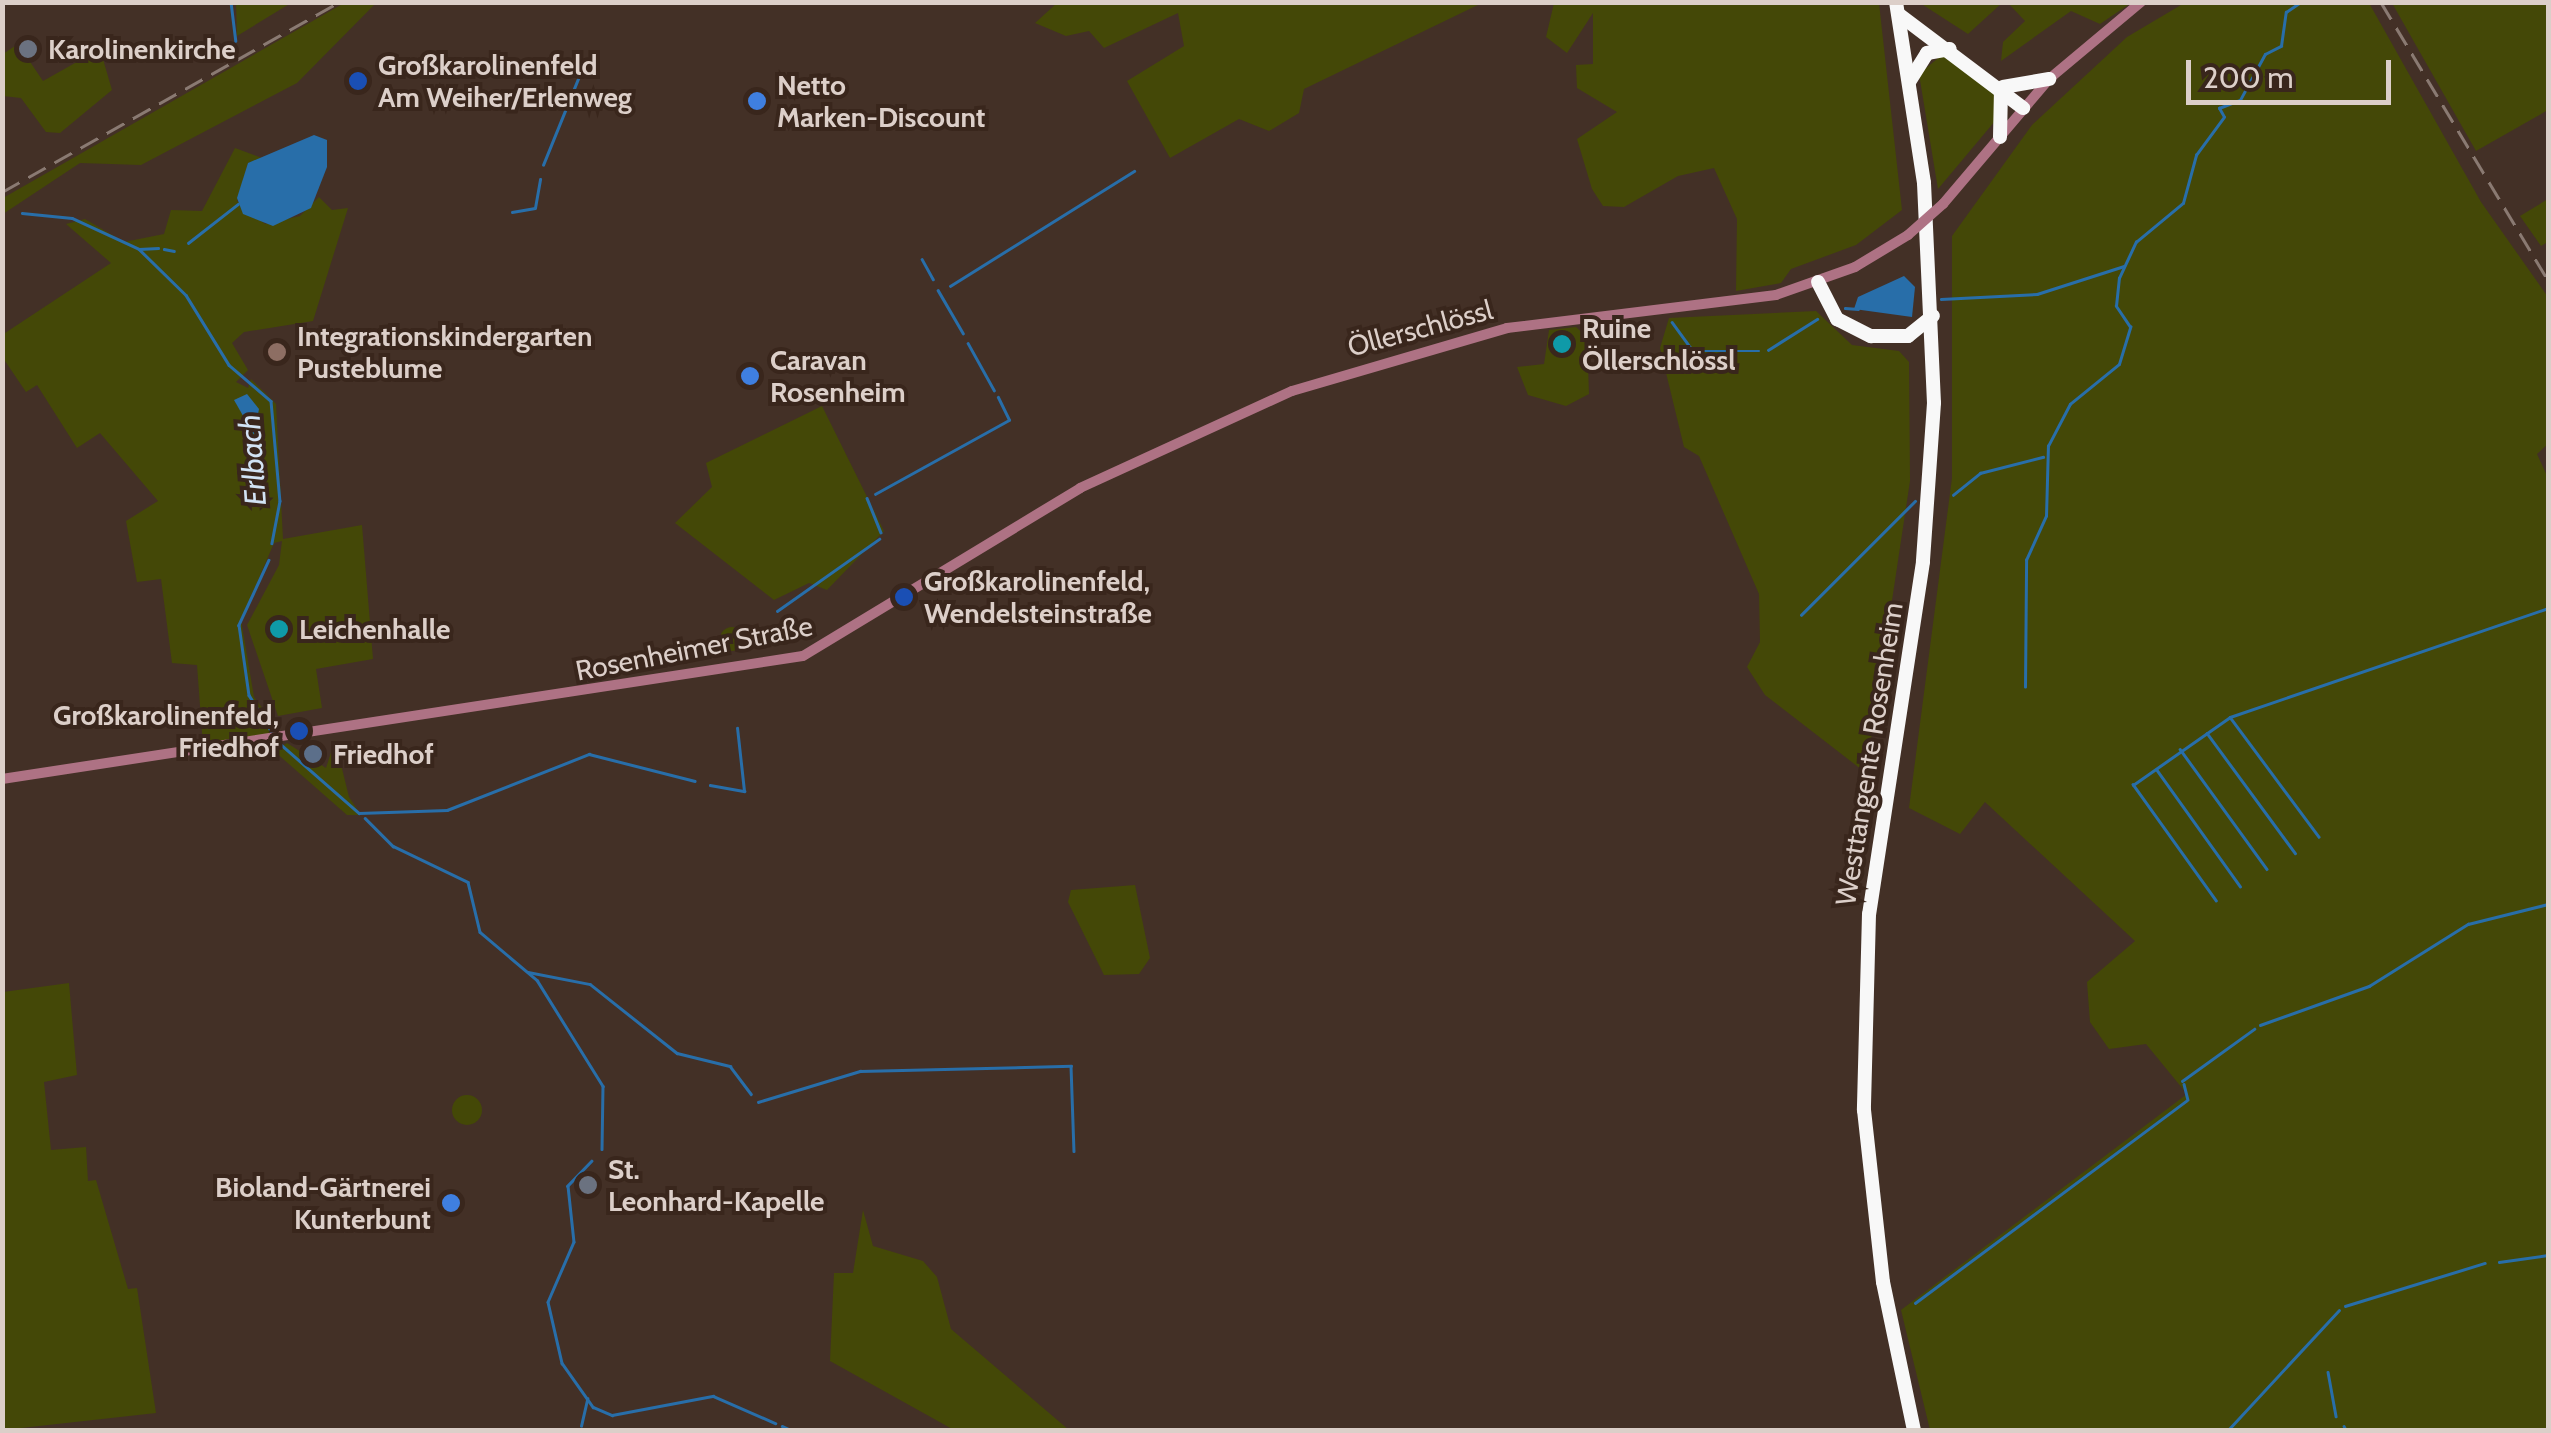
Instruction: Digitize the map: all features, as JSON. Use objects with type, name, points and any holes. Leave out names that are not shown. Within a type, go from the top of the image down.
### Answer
[{"type":"highway","points":[[1897,6],[1917,33],[1951,49],[2023,108]]},
{"type":"highway","name":"Westtangente Rosenheim","points":[[1897,6],[1909,82],[1934,356],[1922,562],[1871,896],[1863,1024],[1872,1197],[1914,1430]]},
{"type":"highway","points":[[1909,82],[1927,53],[1951,49]]},
{"type":"highway","points":[[1998,85],[2026,90],[2050,79]]},
{"type":"highway","points":[[1998,85],[2006,110],[2000,137]]},
{"type":"highway","points":[[1818,282],[1830,310],[1854,330],[1908,336],[1934,356]]},
{"type":"highway","points":[[1908,336],[1933,316]]},
{"type":"street","name":"Öllerschlössl","points":[[1214,424],[1418,348],[1818,282],[1908,235],[1943,204],[2050,79],[2141,2]]},
{"type":"street","name":"Rosenheimer Straße","points":[[2,779],[282,740],[813,653],[988,540],[1214,424]]},
{"type":"shaded area","points":[[346,2],[376,3],[297,83],[141,165],[80,163],[3,214],[3,198]]},
{"type":"shaded area","points":[[1057,2],[1482,3],[1304,89],[1299,113],[1269,131],[1239,119],[1170,158],[1127,81],[1184,46],[1178,13],[1104,48],[1089,31],[1066,36],[1035,23]]},
{"type":"shaded area","points":[[1920,2],[2002,3],[1968,34]]},
{"type":"shaded area","points":[[2186,2],[2369,3],[2481,202],[2548,297],[2548,444],[2537,454],[2548,478],[2548,1430],[1930,1430],[1901,1310],[2187,1094],[2146,1044],[2109,1049],[2090,1022],[2087,982],[2135,941],[1985,802],[1960,834],[1909,808],[1952,478],[1952,236],[2032,125],[2127,37]]},
{"type":"shaded area","points":[[236,3],[291,3],[237,36]]},
{"type":"shaded area","points":[[1554,3],[1879,3],[1902,210],[1856,245],[1791,269],[1781,283],[1736,291],[1737,219],[1714,168],[1678,176],[1624,207],[1603,206],[1592,189],[1577,139],[1617,112],[1577,88],[1576,65],[1593,64],[1593,13],[1567,53],[1546,37]]},
{"type":"shaded area","points":[[2008,3],[2131,3],[2100,24],[2071,11],[2001,61],[2003,42],[2025,21]]},
{"type":"shaded area","points":[[2392,3],[2548,3],[2548,110],[2476,151]]},
{"type":"shaded area","points":[[18,44],[43,81],[100,49],[112,90],[60,133],[46,132],[21,98],[3,96],[3,54]]},
{"type":"shaded area","points":[[1943,54],[1997,96],[1995,121],[1938,189],[1919,74]]},
{"type":"shaded area","points":[[235,148],[262,158],[248,163],[237,201],[265,224],[300,216],[319,197],[332,210],[348,208],[313,321],[244,332],[232,343],[248,370],[236,382],[248,388],[251,379],[276,404],[283,539],[362,525],[373,659],[316,669],[322,708],[278,716],[247,625],[279,565],[282,541],[274,543],[241,620],[254,697],[281,733],[203,746],[197,665],[172,663],[161,579],[137,582],[126,521],[158,501],[100,433],[77,448],[37,385],[26,392],[3,358],[2,335],[111,263],[66,224],[85,219],[124,242],[164,234],[171,210],[202,211]]},
{"type":"shaded area","points":[[2548,199],[2548,242],[2541,246],[2520,216]]},
{"type":"shaded area","points":[[1816,311],[1852,345],[1899,351],[1909,362],[1910,481],[1866,773],[1765,695],[1747,667],[1760,642],[1759,594],[1699,456],[1684,447],[1660,348],[1669,318]]},
{"type":"shaded area","points":[[1576,327],[1587,337],[1589,394],[1566,406],[1528,395],[1517,367],[1544,364],[1549,330]]},
{"type":"shaded area","points":[[822,406],[884,531],[827,590],[809,583],[774,600],[675,523],[712,487],[706,463]]},
{"type":"shaded area","points":[[732,627],[741,630],[741,648],[732,651],[723,648],[720,639],[723,630]]},
{"type":"shaded area","points":[[335,740],[349,797],[361,815],[347,815],[274,751],[287,743],[326,768]]},
{"type":"shaded area","points":[[1135,885],[1150,958],[1139,974],[1104,975],[1068,902],[1071,890]]},
{"type":"shaded area","points":[[69,983],[77,1075],[44,1082],[51,1150],[86,1147],[88,1181],[96,1180],[128,1289],[137,1288],[156,1413],[3,1430],[3,992]]},
{"type":"shaded area","points":[[467,1095],[478,1099],[482,1110],[478,1121],[467,1125],[456,1121],[452,1110],[456,1099]]},
{"type":"shaded area","points":[[863,1210],[873,1246],[923,1261],[937,1277],[951,1329],[1069,1430],[954,1430],[830,1361],[834,1273],[853,1273]]},
{"type":"water","points":[[314,135],[327,140],[327,167],[311,208],[273,226],[243,214],[237,198],[248,163]]},
{"type":"water","points":[[1904,276],[1915,287],[1912,317],[1854,309],[1858,297]]},
{"type":"water","points":[[247,394],[259,409],[254,435],[234,400]]},
{"type":"waterway","points":[[231,2],[236,41]]},
{"type":"waterway","points":[[2025,687],[2026,560],[2046,516],[2048,446],[2070,404],[2119,364],[2130,327],[2116,306],[2119,278],[2136,242],[2183,203],[2196,155],[2224,117],[2219,108],[2240,100],[2265,54],[2281,46],[2286,12],[2301,2]]},
{"type":"waterway","points":[[543,165],[584,64]]},
{"type":"waterway","points":[[950,286],[1134,171]]},
{"type":"waterway","points":[[512,212],[535,208],[540,179]]},
{"type":"waterway","points":[[188,243],[238,204]]},
{"type":"waterway","name":"Erlbach","points":[[22,213],[72,218],[139,249],[186,295],[229,365],[271,401],[280,501],[272,543]]},
{"type":"waterway","points":[[139,249],[158,248]]},
{"type":"waterway","points":[[164,249],[174,251]]},
{"type":"waterway","points":[[922,259],[933,279]]},
{"type":"waterway","points":[[1941,299],[2037,294],[2124,266]]},
{"type":"waterway","points":[[938,290],[963,333]]},
{"type":"waterway","points":[[1845,308],[1858,309]]},
{"type":"waterway","points":[[1768,350],[1817,319]]},
{"type":"waterway","points":[[1672,322],[1693,351],[1759,351]]},
{"type":"waterway","points":[[968,343],[994,390]]},
{"type":"waterway","points":[[875,494],[1009,420],[998,397]]},
{"type":"waterway","points":[[1953,495],[1980,473],[2043,457]]},
{"type":"waterway","points":[[867,498],[881,532]]},
{"type":"waterway","points":[[1801,615],[1915,501]]},
{"type":"waterway","points":[[777,611],[879,539]]},
{"type":"waterway","name":"Erlbach","points":[[269,560],[239,625],[249,695],[273,734]]},
{"type":"waterway","points":[[2216,901],[2133,785],[2230,717],[2548,608]]},
{"type":"waterway","points":[[2230,717],[2319,837]]},
{"type":"waterway","points":[[710,785],[744,791],[737,728]]},
{"type":"waterway","points":[[2207,733],[2295,853]]},
{"type":"waterway","points":[[277,741],[359,813],[447,810],[589,754],[695,781]]},
{"type":"waterway","points":[[2180,749],[2267,869]]},
{"type":"waterway","points":[[2157,770],[2240,886]]},
{"type":"waterway","name":"Erlbach","points":[[365,818],[393,846],[468,882],[480,932],[537,980],[603,1086],[602,1149]]},
{"type":"waterway","points":[[2260,1025],[2369,986],[2468,924],[2548,904]]},
{"type":"waterway","points":[[528,972],[590,984],[677,1053],[730,1066],[751,1094]]},
{"type":"waterway","points":[[2182,1081],[2254,1029]]},
{"type":"waterway","points":[[758,1102],[860,1071],[1071,1066],[1074,1151]]},
{"type":"waterway","points":[[2184,1084],[2188,1100]]},
{"type":"waterway","points":[[1915,1303],[2186,1101]]},
{"type":"waterway","name":"Erlbach","points":[[592,1161],[568,1186],[574,1242],[548,1302],[562,1363],[593,1407],[612,1415],[713,1396],[775,1423]]},
{"type":"waterway","points":[[2499,1262],[2548,1255]]},
{"type":"waterway","points":[[2345,1306],[2485,1263]]},
{"type":"waterway","points":[[2228,1430],[2339,1310]]},
{"type":"waterway","points":[[2328,1372],[2336,1416]]},
{"type":"waterway","points":[[581,1426],[587,1399]]},
{"type":"waterway","name":"Erlbach","points":[[782,1426],[791,1430]]},
{"type":"waterway","points":[[2344,1426],[2346,1430]]},
{"type":"railway","points":[[2,192],[339,2]]},
{"type":"railway","points":[[2381,2],[2548,280]]},
{"type":"place","name":"Karolinenkirche","points":[[28,49]]},
{"type":"place","name":"Großkarolinenfeld Am Weiher/Erlenweg","points":[[358,81]]},
{"type":"place","name":"Netto Marken-Discount","points":[[757,101]]},
{"type":"place","name":"Ruine Öllerschlössl","points":[[1562,344]]},
{"type":"place","name":"Integrationskindergarten Pusteblume","points":[[277,352]]},
{"type":"place","name":"Caravan Rosenheim","points":[[750,376]]},
{"type":"place","name":"Großkarolinenfeld, Wendelsteinstraße","points":[[904,597]]},
{"type":"place","name":"Leichenhalle","points":[[279,629]]},
{"type":"place","name":"Großkarolinenfeld, Friedhof","points":[[299,731]]},
{"type":"place","name":"Friedhof","points":[[313,754]]},
{"type":"place","name":"St. Leonhard-Kapelle","points":[[588,1185]]},
{"type":"place","name":"Bioland-Gärtnerei Kunterbunt","points":[[451,1203]]}]
